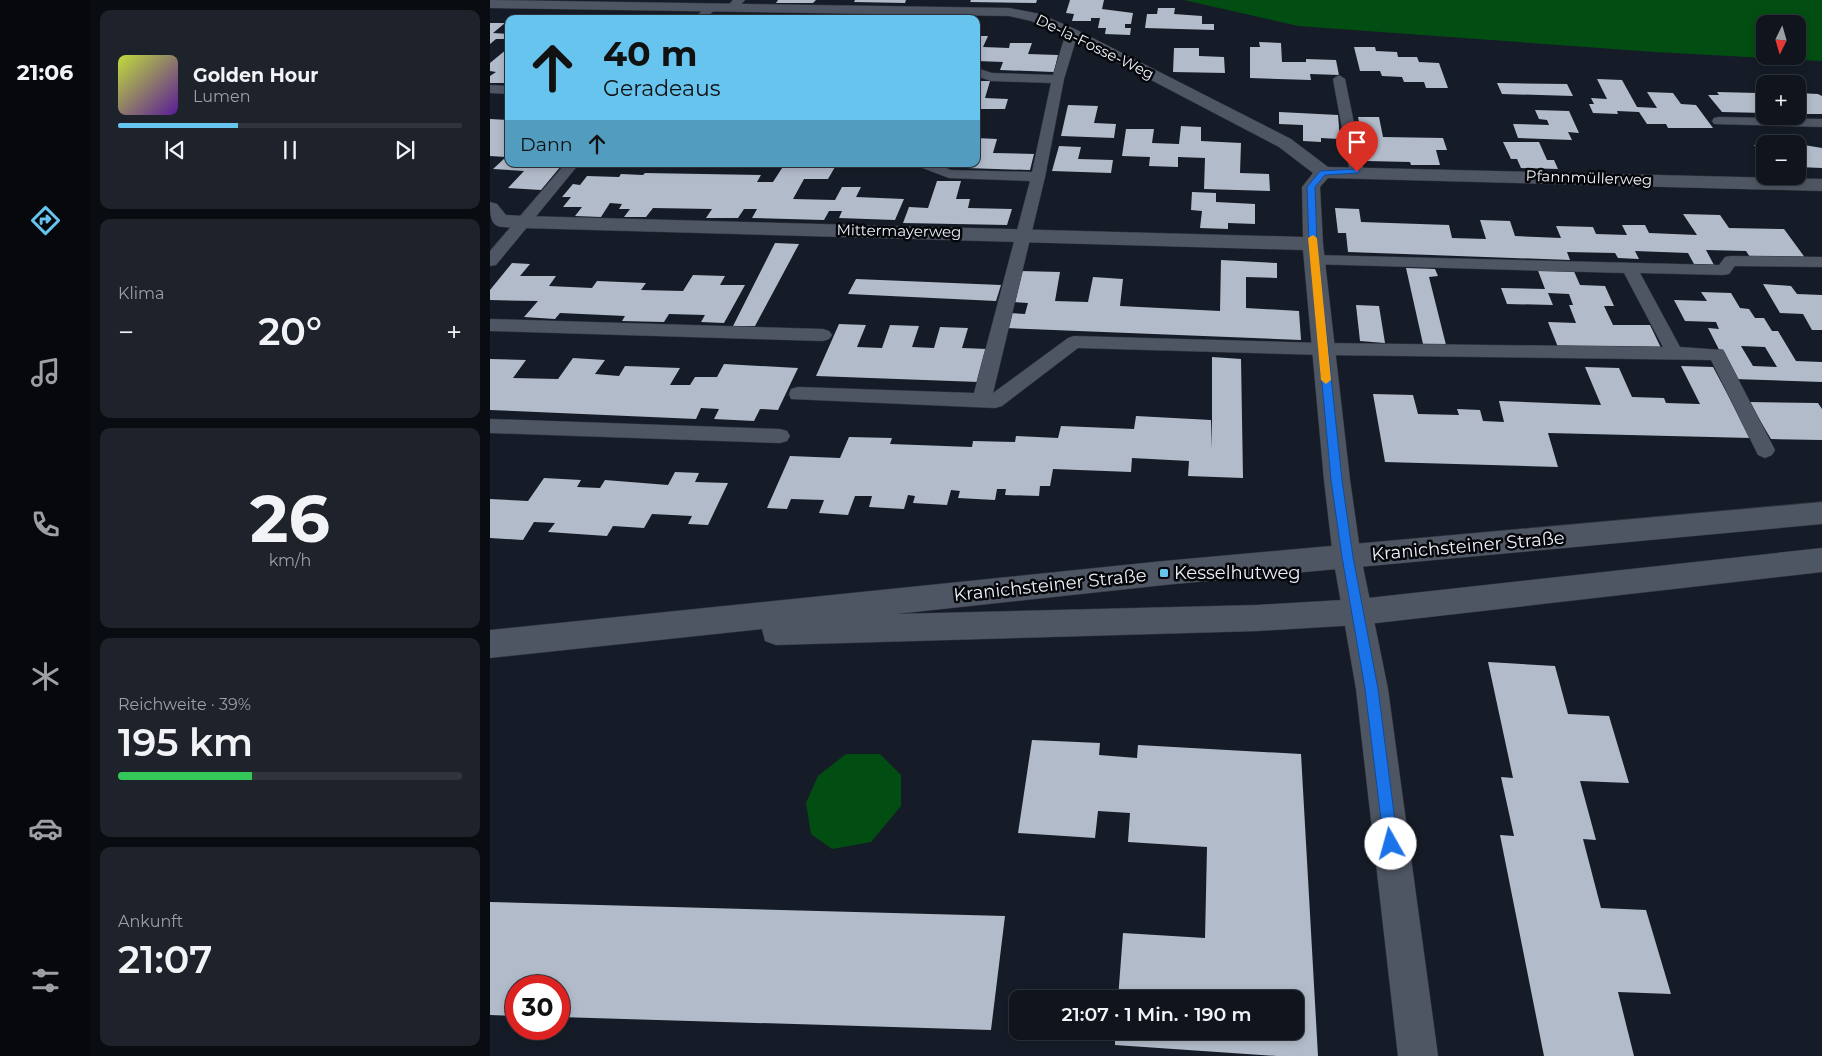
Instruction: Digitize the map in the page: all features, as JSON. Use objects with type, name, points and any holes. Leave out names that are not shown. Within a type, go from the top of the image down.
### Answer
[{"type":"street","name":"De-la-Fosse-Weg","points":[[490,4],[543,2],[705,13],[735,4],[1010,12],[1035,17],[1072,33],[1285,143],[1323,172]]},
{"type":"street","name":"Pfannmüllerweg","points":[[1323,172],[1822,184]]},
{"type":"street","points":[[1323,172],[1311,187],[1314,252],[1323,349],[1348,557],[1372,689],[1418,1056]]},
{"type":"street","name":"Mittermayerweg","points":[[490,208],[500,220],[523,222],[1024,235],[1314,252]]},
{"type":"street","name":"Kranichsteiner Straße","points":[[490,644],[1164,573],[1822,513]]},
{"type":"street","name":"Kranichsteiner Straße","points":[[607,633],[793,631],[1257,618],[1359,612],[1822,560]]},
{"type":"lane","points":[[982,400],[1038,177],[1058,79],[1072,33]]},
{"type":"lane","points":[[980,73],[991,77],[1058,79]]},
{"type":"lane","points":[[1339,80],[1357,172]]},
{"type":"lane","points":[[490,89],[505,90]]},
{"type":"lane","points":[[1719,121],[1822,123]]},
{"type":"lane","points":[[490,260],[569,167]]},
{"type":"lane","points":[[932,167],[949,174],[1038,177]]},
{"type":"lane","points":[[1314,252],[1723,270],[1731,261],[1822,262]]},
{"type":"lane","points":[[1629,267],[1674,352]]},
{"type":"lane","points":[[490,325],[824,335]]},
{"type":"lane","points":[[798,394],[995,401],[1074,342],[1323,349],[1717,354],[1765,450]]},
{"type":"lane","points":[[490,426],[780,436]]},
{"type":"green space","points":[[1184,0],[1822,0],[1822,61],[1806,60],[1806,15],[1756,15],[1756,57],[1298,26]]},
{"type":"green space","points":[[846,754],[880,754],[901,775],[901,806],[871,842],[832,849],[811,834],[806,803],[818,776]]},
{"type":"building","points":[[778,0],[816,0],[813,3],[776,3]]},
{"type":"building","points":[[855,0],[906,0],[905,3],[854,2]]},
{"type":"building","points":[[971,0],[1037,0],[1036,3],[970,2]]},
{"type":"building","points":[[1070,0],[1104,0],[1102,9],[1133,13],[1131,24],[1125,24],[1125,28],[1131,28],[1130,35],[1105,34],[1106,28],[1098,28],[1100,18],[1091,18],[1091,21],[1072,21],[1074,14],[1066,13]]},
{"type":"building","points":[[1158,8],[1175,8],[1174,14],[1202,16],[1202,24],[1214,24],[1214,30],[1145,28],[1147,14],[1157,14]]},
{"type":"building","points":[[490,23],[505,23],[493,33],[505,34],[505,39],[496,39],[490,44]]},
{"type":"building","points":[[980,36],[988,36],[983,47],[1009,48],[1010,43],[1032,43],[1028,54],[1058,55],[1054,72],[1000,70],[1003,62],[980,61]]},
{"type":"building","points":[[1259,42],[1281,43],[1282,62],[1306,62],[1306,59],[1336,60],[1339,75],[1310,74],[1311,80],[1250,78],[1250,47],[1260,47]]},
{"type":"building","points":[[1354,47],[1375,47],[1376,51],[1397,52],[1398,57],[1417,57],[1419,62],[1439,63],[1448,88],[1426,88],[1424,82],[1404,82],[1402,77],[1382,76],[1380,71],[1360,71]]},
{"type":"building","points":[[1174,48],[1199,48],[1199,56],[1224,57],[1225,73],[1173,72]]},
{"type":"building","points":[[505,51],[505,83],[490,83],[490,76],[496,72],[490,71],[490,63]]},
{"type":"building","points":[[1597,79],[1622,80],[1637,107],[1657,108],[1647,92],[1673,93],[1681,104],[1696,105],[1713,128],[1668,128],[1666,124],[1647,124],[1639,112],[1617,111],[1618,114],[1593,113],[1589,104],[1594,104],[1591,98],[1607,99]]},
{"type":"building","points":[[980,81],[990,81],[985,98],[1008,99],[1005,109],[980,109]]},
{"type":"building","points":[[1497,83],[1567,84],[1573,96],[1502,94]]},
{"type":"building","points":[[1717,92],[1756,93],[1756,113],[1722,112],[1708,95],[1719,95]]},
{"type":"building","points":[[1806,93],[1822,96],[1822,114],[1806,114]]},
{"type":"building","points":[[1068,105],[1098,106],[1094,123],[1116,124],[1114,138],[1061,136]]},
{"type":"building","points":[[1535,110],[1569,111],[1579,133],[1568,132],[1572,140],[1518,138],[1513,124],[1549,125],[1547,120],[1539,119]]},
{"type":"building","points":[[1279,112],[1338,115],[1340,139],[1321,138],[1321,142],[1303,141],[1303,125],[1279,124]]},
{"type":"building","points":[[1358,117],[1379,117],[1383,137],[1443,138],[1447,150],[1436,150],[1440,165],[1411,165],[1410,162],[1367,161]]},
{"type":"building","points":[[490,119],[505,120],[505,157],[490,156]]},
{"type":"building","points":[[1181,126],[1201,127],[1201,141],[1241,143],[1240,173],[1269,174],[1270,191],[1204,189],[1205,158],[1178,157],[1178,167],[1149,166],[1150,157],[1122,156],[1126,129],[1154,129],[1152,143],[1179,144]]},
{"type":"building","points":[[980,138],[997,139],[993,153],[1034,154],[1030,170],[966,168],[980,167]]},
{"type":"building","points":[[1503,142],[1539,142],[1547,160],[1554,160],[1558,169],[1521,168],[1517,159],[1511,159]]},
{"type":"building","points":[[1806,145],[1822,148],[1822,168],[1806,167]]},
{"type":"building","points":[[1059,146],[1081,147],[1078,159],[1113,160],[1111,173],[1052,171]]},
{"type":"building","points":[[505,158],[505,167],[560,167],[541,190],[508,188],[524,171],[493,169]]},
{"type":"building","points":[[783,167],[835,167],[828,179],[804,179],[793,199],[835,200],[842,187],[861,187],[856,197],[904,199],[895,220],[839,218],[842,211],[829,211],[824,220],[752,218],[757,209],[744,209],[738,218],[706,218],[712,209],[653,208],[646,217],[624,217],[630,209],[619,209],[622,204],[610,203],[601,217],[575,216],[582,207],[563,207],[571,197],[562,197],[573,184],[580,185],[587,176],[619,177],[621,174],[643,175],[645,173],[761,175],[757,182],[773,182]]},
{"type":"building","points":[[937,181],[961,181],[956,199],[970,199],[968,208],[1012,209],[1007,225],[903,223],[909,207],[928,208]]},
{"type":"building","points":[[1192,192],[1216,193],[1216,202],[1255,204],[1255,224],[1228,223],[1228,229],[1200,228],[1202,211],[1191,210]]},
{"type":"building","points":[[1335,208],[1359,209],[1361,222],[1449,225],[1452,238],[1486,239],[1480,220],[1510,221],[1515,236],[1561,238],[1556,226],[1593,227],[1596,234],[1627,235],[1622,225],[1645,225],[1649,233],[1697,235],[1683,214],[1720,215],[1729,228],[1784,229],[1806,259],[1750,257],[1746,251],[1706,250],[1714,265],[1694,264],[1688,253],[1635,251],[1639,259],[1618,258],[1615,253],[1567,252],[1570,260],[1348,252],[1346,233],[1338,233]]},
{"type":"building","points":[[775,243],[799,244],[755,326],[733,326]]},
{"type":"building","points":[[1221,260],[1277,263],[1277,278],[1246,277],[1246,308],[1299,311],[1301,340],[1006,328],[1009,313],[1025,314],[1028,303],[1013,302],[1020,271],[1060,272],[1055,301],[1088,302],[1093,277],[1123,279],[1120,306],[1220,311]]},
{"type":"building","points":[[512,263],[530,264],[520,276],[556,276],[549,286],[592,288],[597,281],[646,283],[641,290],[683,291],[693,275],[725,276],[720,285],[745,285],[724,323],[701,322],[705,315],[669,314],[664,322],[622,321],[625,316],[560,313],[555,319],[524,317],[538,301],[490,300],[490,290]]},
{"type":"building","points":[[1406,268],[1435,269],[1438,276],[1429,277],[1446,345],[1423,344]]},
{"type":"building","points":[[1537,268],[1573,269],[1580,285],[1605,286],[1614,306],[1604,306],[1613,325],[1650,325],[1661,348],[1558,347],[1548,322],[1576,323],[1569,305],[1573,305],[1569,294],[1548,293],[1553,305],[1507,304],[1501,288],[1545,289]]},
{"type":"building","points":[[856,279],[1001,285],[996,301],[848,294]]},
{"type":"building","points":[[1763,284],[1791,286],[1797,294],[1822,295],[1822,330],[1812,330],[1803,314],[1780,313]]},
{"type":"building","points":[[1701,292],[1731,293],[1740,308],[1749,309],[1755,318],[1764,318],[1772,331],[1778,331],[1796,361],[1822,362],[1822,382],[1734,379],[1708,328],[1719,329],[1716,322],[1685,321],[1674,300],[1707,301]],"holes":[[[1741,346],[1765,347],[1777,367],[1753,366]]]},
{"type":"building","points":[[1356,305],[1379,306],[1385,343],[1360,341]]},
{"type":"building","points":[[839,324],[866,325],[857,347],[882,348],[890,325],[919,326],[912,347],[934,348],[940,327],[968,328],[962,348],[987,349],[979,382],[816,376]]},
{"type":"building","points":[[1212,357],[1241,359],[1243,478],[1188,476],[1189,461],[1132,458],[1131,472],[1053,469],[1050,486],[1040,486],[1039,496],[1005,495],[1006,489],[997,489],[995,500],[958,498],[960,491],[951,490],[947,505],[913,503],[915,496],[908,495],[904,509],[869,507],[872,496],[855,496],[848,515],[819,513],[824,500],[791,499],[787,509],[767,508],[790,456],[840,458],[849,437],[892,438],[890,444],[972,447],[973,441],[1015,442],[1016,436],[1058,438],[1061,426],[1134,429],[1136,416],[1211,420],[1212,449]]},
{"type":"building","points":[[573,358],[605,360],[595,374],[619,376],[625,366],[680,368],[670,385],[690,385],[695,377],[717,377],[724,364],[798,368],[778,410],[760,409],[754,421],[714,419],[719,409],[701,408],[696,419],[490,410],[490,359],[526,360],[513,378],[558,379]]},
{"type":"building","points":[[1681,366],[1713,367],[1751,438],[1548,433],[1558,467],[1385,462],[1373,394],[1413,395],[1418,414],[1459,415],[1457,409],[1480,410],[1483,421],[1504,422],[1499,401],[1601,405],[1585,367],[1619,368],[1632,397],[1664,398],[1666,403],[1700,404]]},
{"type":"building","points":[[1749,402],[1818,403],[1822,409],[1822,440],[1771,439]]},
{"type":"building","points":[[675,472],[699,473],[695,482],[728,483],[708,525],[688,524],[692,516],[652,514],[644,528],[613,526],[607,536],[548,532],[555,523],[534,522],[523,540],[490,538],[490,499],[528,501],[544,478],[581,480],[577,487],[600,488],[605,480],[668,485]]},
{"type":"building","points":[[1488,662],[1555,666],[1568,714],[1609,716],[1629,783],[1580,781],[1596,840],[1583,839],[1601,908],[1646,910],[1671,994],[1618,992],[1634,1056],[1544,1056],[1500,835],[1514,836],[1501,777],[1513,778]]},
{"type":"building","points":[[1032,740],[1100,743],[1099,755],[1137,758],[1138,745],[1301,754],[1318,1056],[1277,1056],[1115,1045],[1115,1040],[1304,1040],[1304,990],[1119,990],[1123,933],[1205,938],[1207,847],[1128,842],[1130,813],[1098,811],[1095,838],[1018,833]]},
{"type":"building","points":[[490,902],[1005,916],[991,1030],[570,1017],[570,975],[505,975],[505,1016],[490,1015]]},
{"type":"slow traffic","points":[[1313,238],[1326,380]]},
{"type":"place","name":"Kesselhutweg","points":[[1164,573]]},
{"type":"route","points":[[1357,172],[1323,172],[1311,187],[1313,244],[1337,480],[1348,557],[1372,689],[1391,844]]}]
